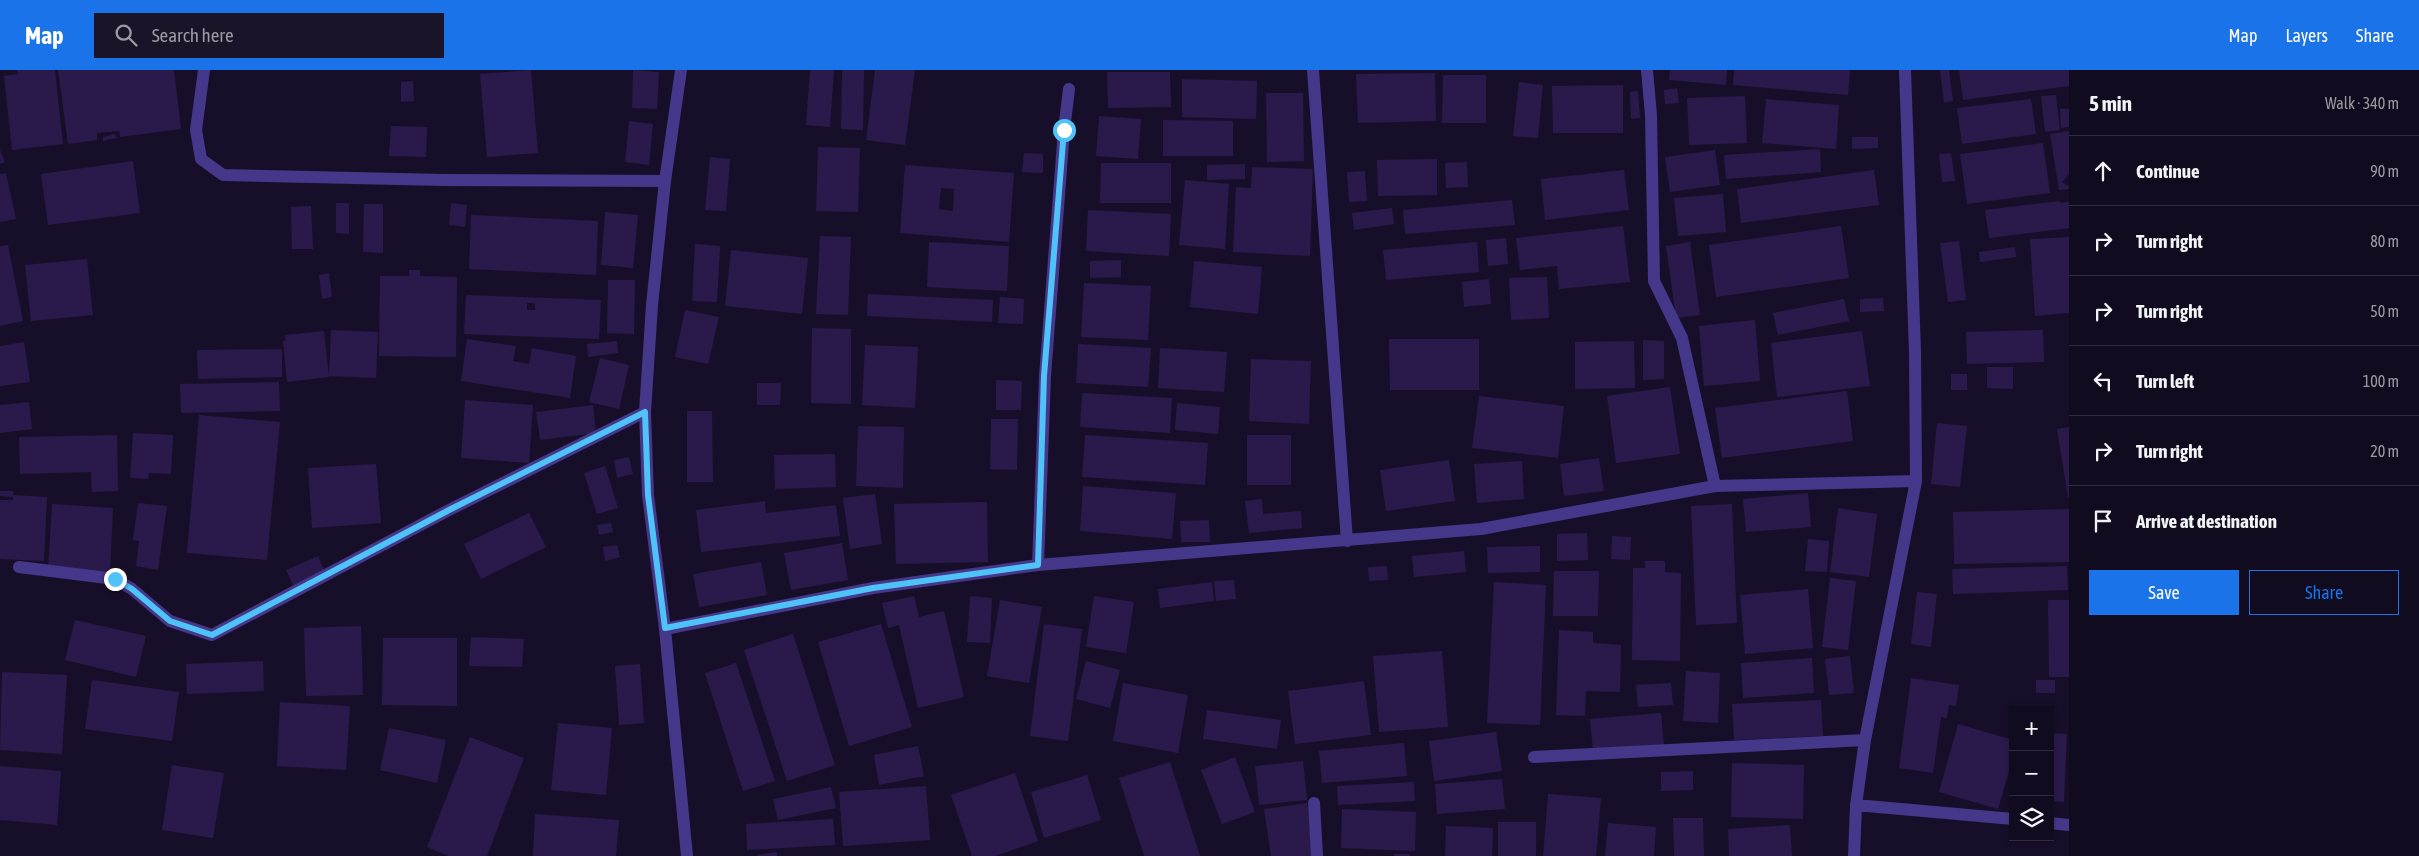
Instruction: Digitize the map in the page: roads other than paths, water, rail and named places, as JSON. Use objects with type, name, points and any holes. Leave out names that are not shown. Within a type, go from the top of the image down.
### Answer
[{"type":"street","points":[[204,70],[196,130],[201,159],[223,175],[443,180],[665,181]]},
{"type":"street","points":[[681,70],[665,181],[652,305],[645,412],[648,495],[665,628],[687,856]]},
{"type":"street","points":[[1313,70],[1347,541]]},
{"type":"street","points":[[1648,70],[1651,115],[1654,282],[1682,338],[1716,486]]},
{"type":"street","points":[[1854,856],[1856,805],[1865,740],[1916,481],[1915,352],[1905,70]]},
{"type":"street","points":[[1038,565],[1044,376],[1069,89]]},
{"type":"street","points":[[19,567],[115,579],[132,589],[170,621],[212,635],[449,510],[645,412]]},
{"type":"street","points":[[665,628],[873,588],[1038,565],[1481,529],[1716,486],[1916,481]]},
{"type":"street","points":[[1534,757],[1865,740]]},
{"type":"street","points":[[1314,803],[1316,856]]},
{"type":"street","points":[[1856,805],[2009,819]]},
{"type":"street","points":[[2054,823],[2069,825]]}]
